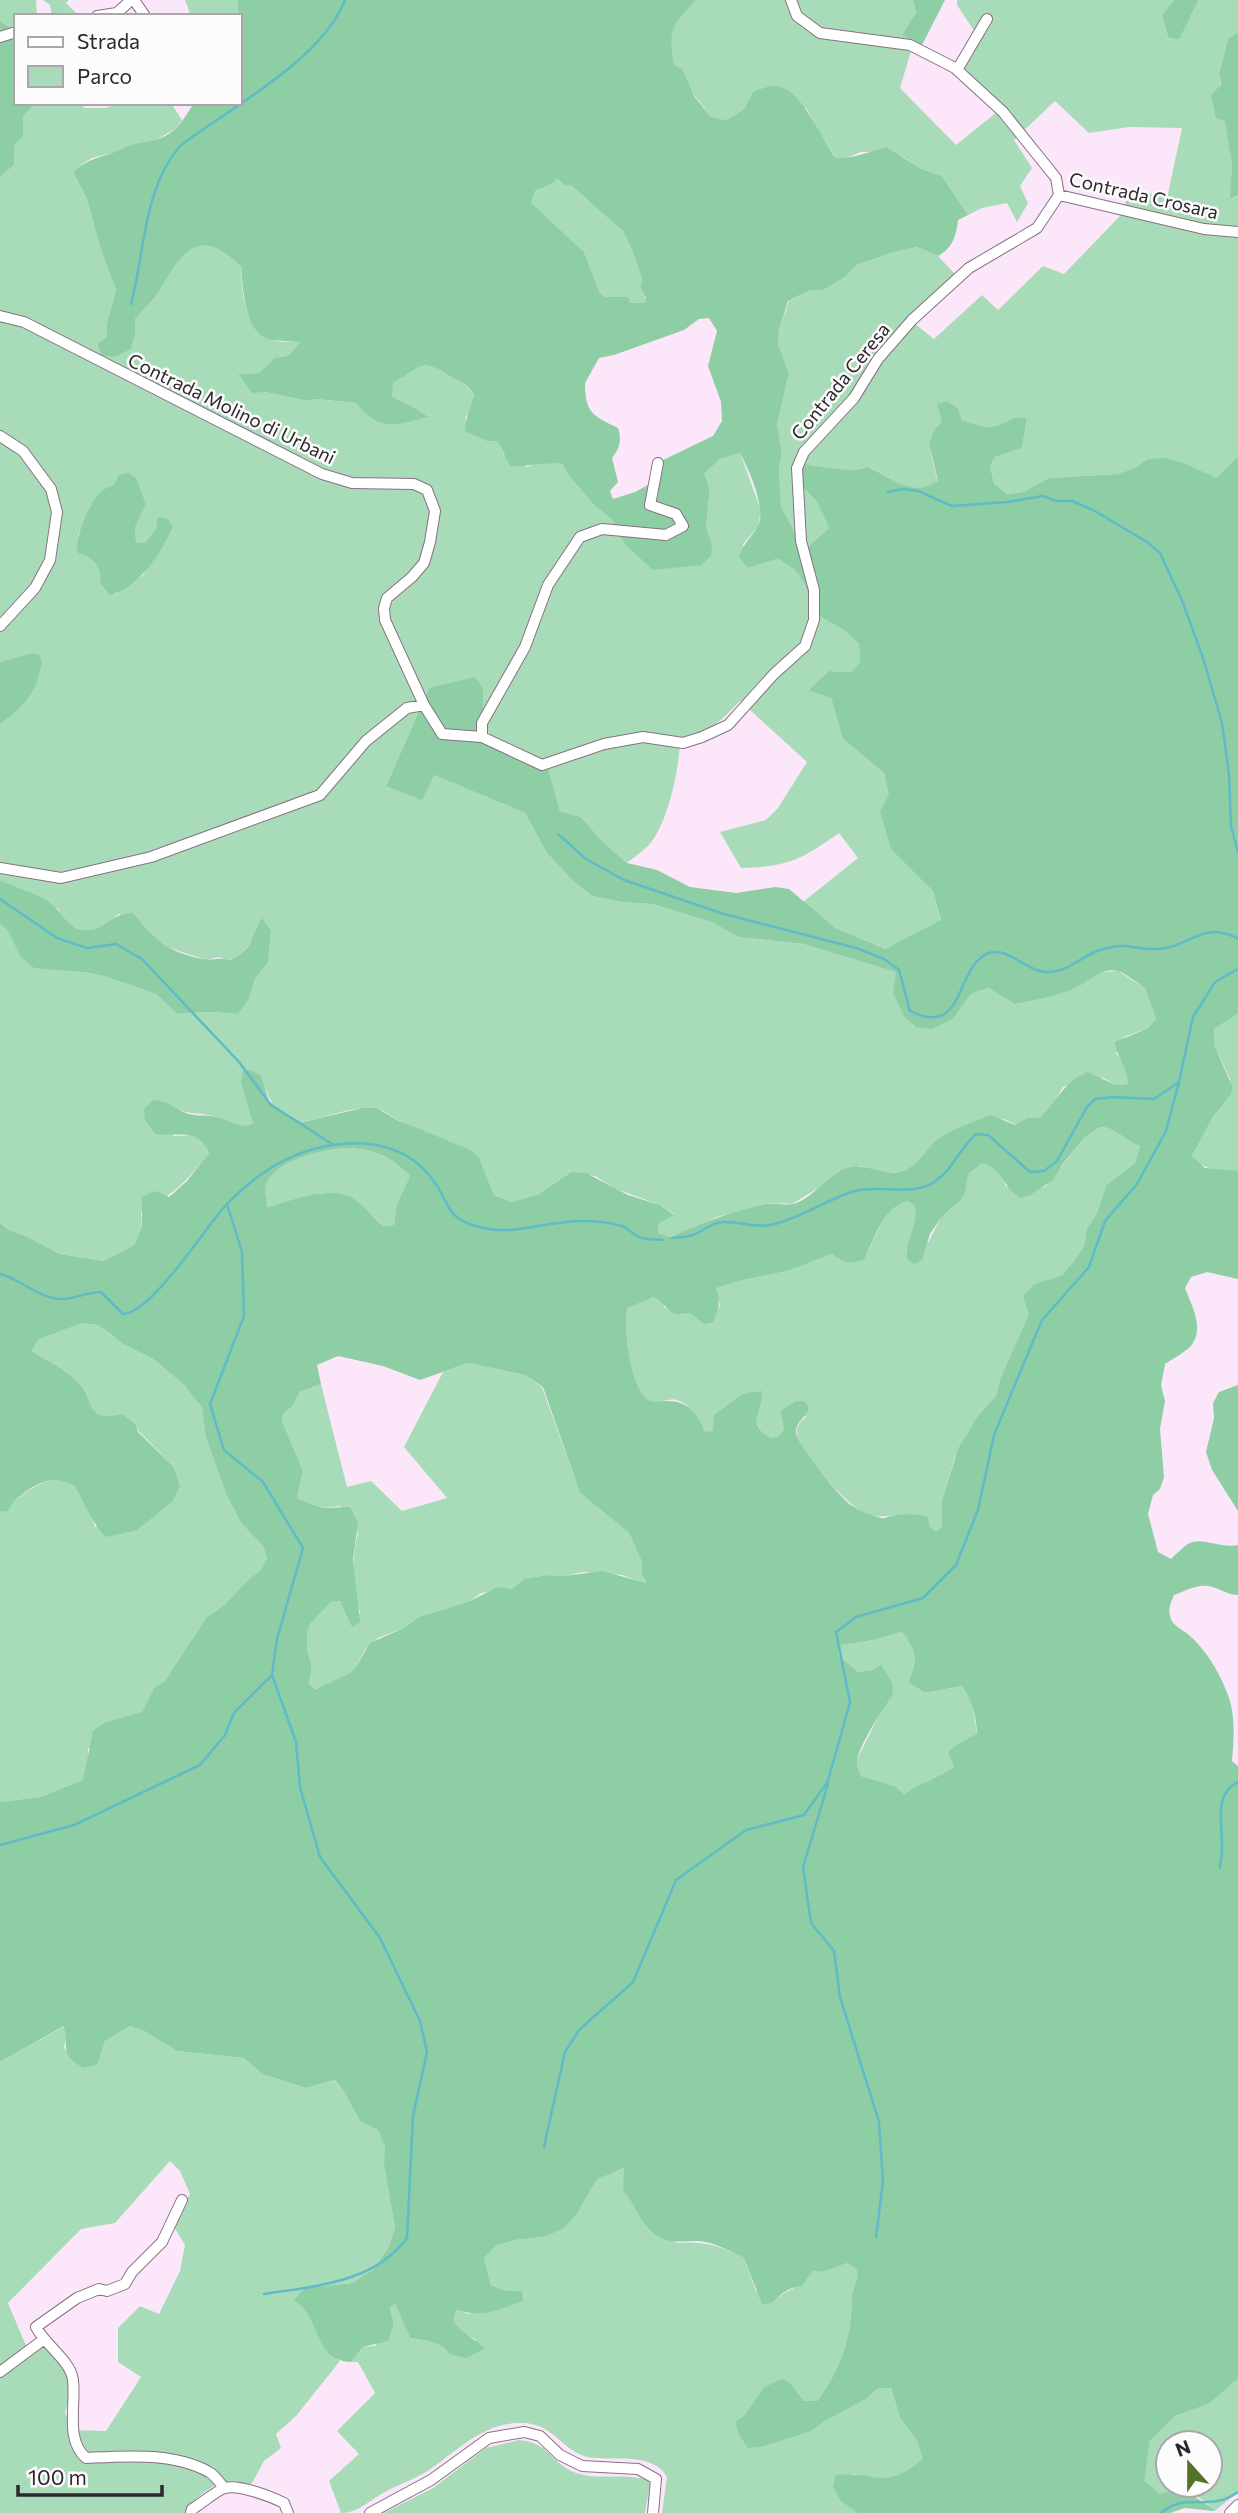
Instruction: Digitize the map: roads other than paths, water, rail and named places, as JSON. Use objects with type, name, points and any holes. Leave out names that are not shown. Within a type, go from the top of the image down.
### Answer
[{"type":"street","points":[[110,14],[117,13],[132,0],[143,14]]},
{"type":"street","name":"Contrada Crosara","points":[[791,0],[797,16],[820,33],[910,45],[957,70],[1003,112],[1056,178],[1059,195],[1204,229],[1238,232]]},
{"type":"street","points":[[957,70],[987,19]]},
{"type":"street","name":"Contrada Ceresa","points":[[482,737],[542,765],[604,744],[643,737],[683,743],[728,725],[774,674],[805,646],[814,620],[814,590],[801,541],[797,468],[804,452],[854,398],[878,359],[912,320],[969,268],[1037,228],[1059,195]]},
{"type":"street","name":"Contrada Molino di Urbani","points":[[0,316],[24,322],[321,474],[352,483],[414,484],[427,490],[435,510],[424,563],[387,598],[384,608],[385,620],[424,705]]},
{"type":"street","points":[[0,436],[23,452],[51,489],[57,512],[50,560],[35,588],[0,626]]},
{"type":"street","points":[[0,868],[61,878],[151,857],[320,795],[366,741],[407,708],[424,705],[442,734],[482,737],[482,723],[525,647],[548,585],[580,537],[602,529],[666,535],[683,526],[676,514],[650,505],[658,463]]},
{"type":"street","points":[[182,2200],[162,2242],[132,2272],[125,2284],[107,2291],[99,2289],[77,2298],[36,2327],[43,2340],[57,2353],[73,2377],[74,2438],[77,2450],[86,2458],[135,2455],[183,2462],[212,2473],[224,2488]]},
{"type":"street","points":[[0,2372],[43,2340]]},
{"type":"street","points":[[370,2513],[431,2480],[489,2438],[524,2432],[540,2436],[560,2455],[582,2466],[638,2469],[656,2479],[653,2513]]},
{"type":"street","points":[[191,2513],[192,2509],[224,2488],[273,2498],[284,2504],[288,2513]]},
{"type":"street","points":[[1230,2513],[1238,2504]]},
{"type":"waterway","points":[[242,103],[273,81],[317,43],[345,0]]},
{"type":"waterway","points":[[131,304],[152,201],[168,163],[180,146],[239,105]]},
{"type":"waterway","points":[[888,492],[903,489],[918,491],[952,506],[1043,496],[1056,501],[1072,501],[1093,510],[1147,542],[1160,553],[1183,603],[1222,723],[1229,775],[1231,826],[1238,853]]},
{"type":"waterway","points":[[558,834],[586,859],[624,880],[724,914],[856,948],[884,959],[899,970],[910,1011],[927,1017],[940,1016],[949,1010],[974,965],[991,952],[1007,954],[1039,971],[1054,972],[1105,948],[1128,946],[1158,949],[1216,932],[1238,939]]},
{"type":"waterway","points":[[0,899],[57,938],[87,948],[116,944],[142,959],[239,1062],[271,1105],[332,1144]]},
{"type":"waterway","points":[[672,1238],[693,1235],[722,1222],[761,1226],[775,1224],[855,1191],[906,1190],[925,1186],[946,1172],[976,1134],[988,1135],[1030,1172],[1044,1171],[1057,1161],[1087,1107],[1095,1099],[1154,1099],[1179,1082],[1193,1017],[1215,982],[1238,969]]},
{"type":"waterway","points":[[544,2147],[565,2052],[579,2030],[633,1982],[676,1880],[746,1830],[804,1815],[828,1781],[850,1702],[836,1632],[856,1617],[923,1598],[956,1565],[978,1510],[994,1435],[1042,1320],[1089,1267],[1105,1221],[1137,1184],[1166,1131],[1179,1082]]},
{"type":"waterway","points":[[0,1274],[46,1296],[67,1299],[101,1292],[123,1314],[135,1310],[163,1285],[227,1204],[259,1176],[295,1155],[322,1147],[354,1143],[385,1147],[412,1160],[435,1183],[453,1213],[472,1225],[502,1230],[572,1221],[601,1222],[624,1227],[642,1238],[663,1240]]},
{"type":"waterway","points":[[227,1204],[242,1252],[244,1316],[210,1404],[224,1450],[263,1482],[303,1548],[277,1639],[272,1675],[296,1742],[300,1787],[320,1857],[380,1938],[420,2021],[427,2052],[413,2116],[407,2238],[378,2265],[361,2273],[323,2285],[264,2294]]},
{"type":"waterway","points":[[0,1845],[74,1825],[200,1765],[225,1735],[234,1713],[272,1675]]},
{"type":"waterway","points":[[1220,1868],[1222,1801],[1230,1787],[1238,1782]]},
{"type":"waterway","points":[[828,1784],[803,1867],[811,1923],[834,1951],[840,1997],[879,2122],[883,2181],[876,2237]]},
{"type":"waterway","points":[[1161,2513],[1180,2503],[1217,2501],[1238,2492]]}]
